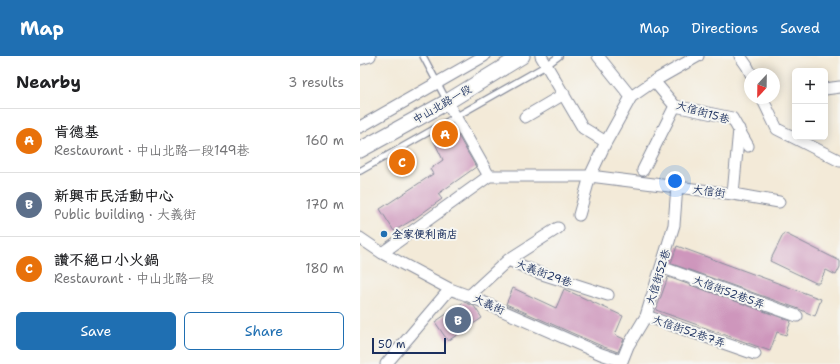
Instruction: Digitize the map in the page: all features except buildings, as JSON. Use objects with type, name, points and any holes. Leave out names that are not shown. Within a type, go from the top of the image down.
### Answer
[{"type":"main road","name":"中山北路一段","points":[[360,150],[447,102],[522,56]]},
{"type":"street","points":[[360,59],[370,56]]},
{"type":"street","points":[[360,127],[484,56]]},
{"type":"street","points":[[598,56],[631,97]]},
{"type":"street","points":[[579,215],[590,176],[606,142],[631,97],[654,81],[698,56]]},
{"type":"street","points":[[740,56],[748,68]]},
{"type":"street","points":[[544,61],[583,128],[606,142]]},
{"type":"street","name":"大信街15巷","points":[[654,81],[675,106],[732,118],[748,146]]},
{"type":"street","points":[[828,89],[840,87]]},
{"type":"street","points":[[525,117],[564,94]]},
{"type":"street","points":[[382,253],[489,176],[447,102]]},
{"type":"street","points":[[765,104],[777,129],[840,161]]},
{"type":"street","points":[[642,170],[675,106]]},
{"type":"street","points":[[733,194],[739,130]]},
{"type":"street","name":"大信街","points":[[489,176],[590,176],[677,186],[780,202]]},
{"type":"street","name":"大信街52巷","points":[[622,362],[628,346],[646,316],[674,225],[677,186]]},
{"type":"street","points":[[508,260],[558,228]]},
{"type":"street","name":"大義街","points":[[360,238],[382,253],[450,289],[622,362]]},
{"type":"street","name":"大義街29巷","points":[[469,296],[508,260],[538,273],[608,295]]},
{"type":"street","name":"大信街52巷5弄","points":[[661,267],[797,316]]},
{"type":"street","points":[[386,364],[450,289]]},
{"type":"street","name":"大信街52巷7弄","points":[[646,316],[755,354]]},
{"type":"street","points":[[596,364],[601,354]]},
{"type":"lane","points":[[423,56],[447,102]]},
{"type":"lane","points":[[360,171],[456,117],[544,61],[559,56]]},
{"type":"place","name":"肯德基","points":[[445,134]]},
{"type":"place","name":"讚不絕口小火鍋","points":[[402,162]]},
{"type":"place","name":"全家便利商店","points":[[384,234]]},
{"type":"place","name":"新興市民活動中心","points":[[458,320]]}]
